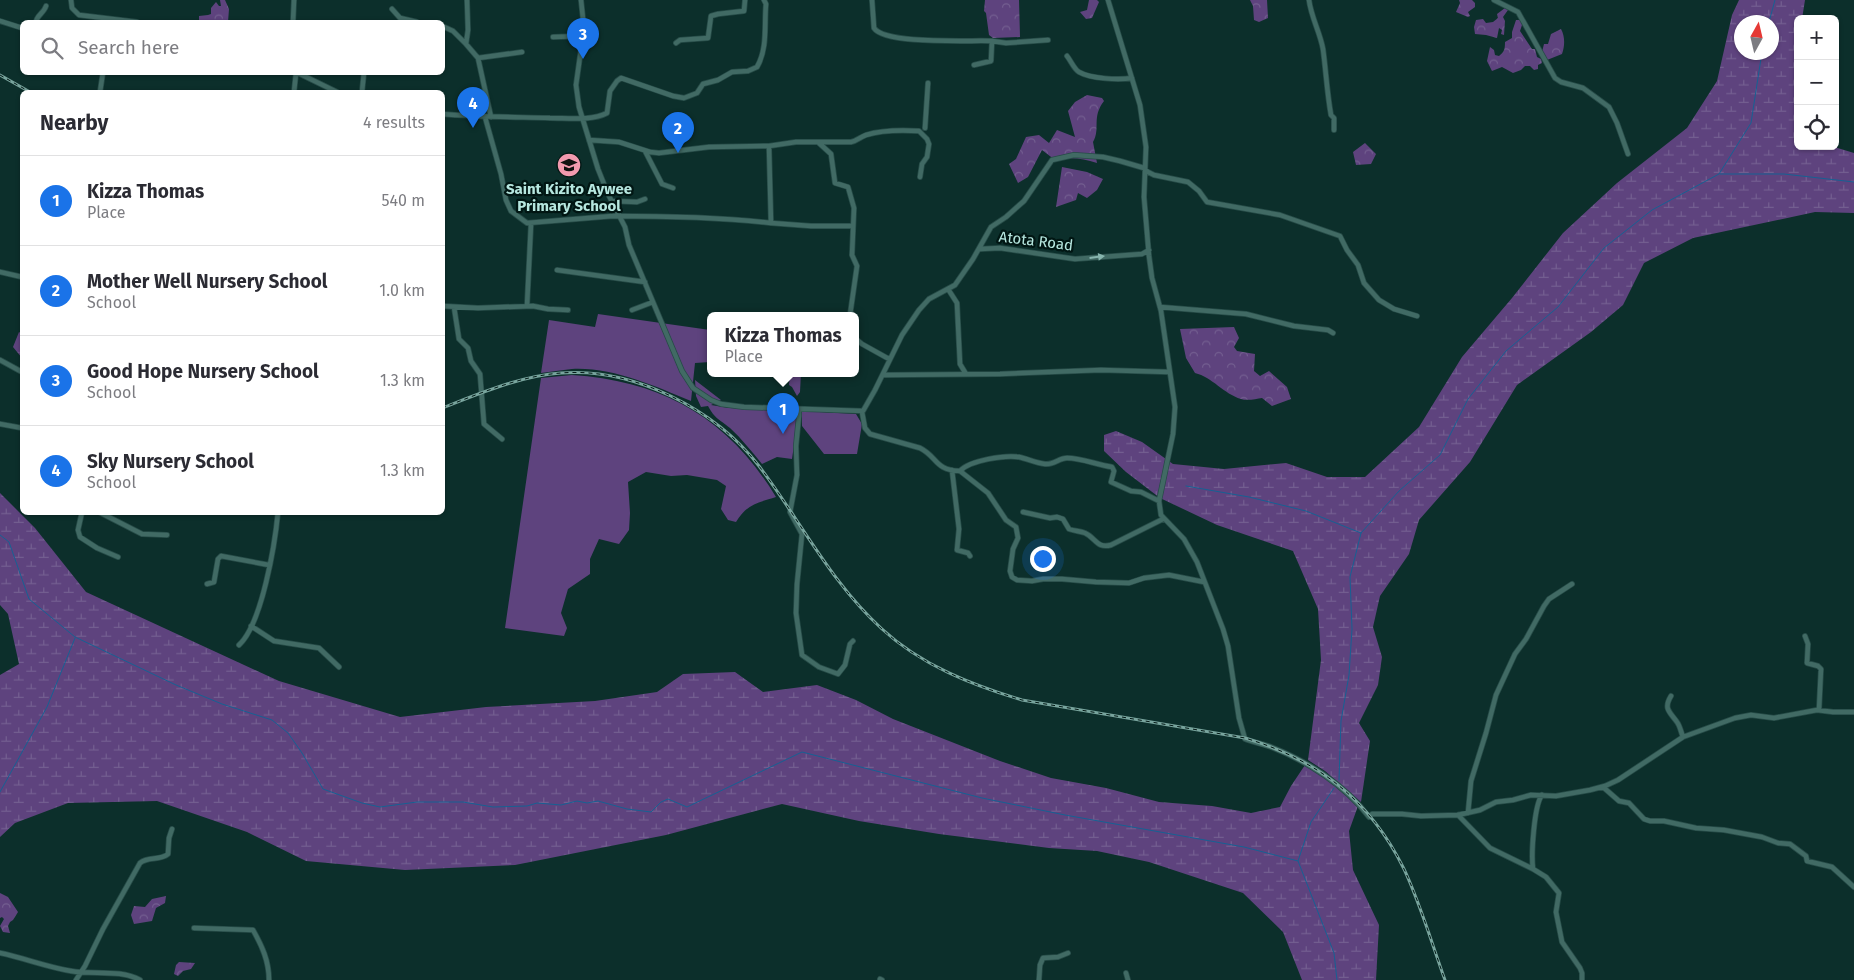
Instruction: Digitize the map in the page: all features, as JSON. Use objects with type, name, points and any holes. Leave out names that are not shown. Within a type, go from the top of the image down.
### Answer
[{"type":"street","points":[[71,0],[72,8],[80,15],[121,20]]},
{"type":"street","points":[[293,20],[294,0]]},
{"type":"street","points":[[466,44],[468,0]]},
{"type":"street","points":[[580,0],[583,17],[583,36],[576,85],[582,118],[612,201],[625,227],[629,245],[682,371],[690,385],[711,400],[726,405],[862,412]]},
{"type":"street","points":[[676,43],[680,40],[708,38],[711,16],[744,11],[746,0]]},
{"type":"street","points":[[445,114],[485,117],[582,118],[607,114],[610,90],[620,78],[672,96],[684,98],[696,93],[703,84],[718,80],[732,72],[755,69],[760,61],[764,47],[766,4],[764,0]]},
{"type":"street","points":[[872,0],[874,28],[879,33],[896,38],[1006,43],[1048,40]]},
{"type":"street","points":[[1108,0],[1140,105],[1146,147],[1144,168],[1146,226],[1152,278],[1160,307],[1175,407],[1175,427],[1159,501],[1159,510],[1163,519],[1184,540],[1197,562],[1223,629],[1228,646],[1239,718],[1245,738],[1287,754],[1317,770],[1350,796],[1369,816],[1372,814],[1458,815],[1496,802],[1531,795],[1556,796],[1604,787],[1683,737],[1747,715],[1774,718],[1819,710],[1854,712]]},
{"type":"street","points":[[1309,0],[1310,11],[1322,47],[1330,115],[1334,118],[1334,130]]},
{"type":"street","points":[[1494,0],[1518,12],[1555,78],[1561,82],[1583,88],[1609,107],[1628,154]]},
{"type":"street","points":[[37,20],[46,6]]},
{"type":"street","points":[[392,9],[400,18],[408,20]]},
{"type":"street","points":[[0,21],[20,27]]},
{"type":"street","points":[[445,27],[453,31],[478,58],[491,117]]},
{"type":"street","points":[[554,37],[583,36]]},
{"type":"street","points":[[974,65],[991,61],[992,41]]},
{"type":"street","points":[[478,58],[522,52]]},
{"type":"street","points":[[1067,56],[1076,70],[1082,74],[1102,78],[1132,78]]},
{"type":"street","points":[[100,90],[103,75]]},
{"type":"street","points":[[294,90],[296,75]]},
{"type":"street","points":[[300,75],[333,90]]},
{"type":"street","points":[[362,90],[364,75]]},
{"type":"street","points":[[925,128],[928,84]]},
{"type":"street","points":[[485,117],[509,207],[524,221],[531,224],[619,216],[625,218],[671,216],[811,226],[852,226]]},
{"type":"street","points":[[589,140],[618,142],[660,153],[720,146],[768,146],[796,142],[851,142],[857,141],[866,135],[898,131],[921,132],[929,144],[920,177]]},
{"type":"street","points":[[817,142],[831,154],[835,183],[849,188],[854,208],[852,254],[857,266],[850,312]]},
{"type":"street","points":[[768,146],[770,223]]},
{"type":"street","points":[[645,150],[662,184],[673,188]]},
{"type":"street","points":[[1204,582],[1169,575],[1144,578],[1129,583],[1062,579],[1032,581],[1014,578],[1010,575],[1012,549],[1018,538],[1016,527],[1006,520],[988,493],[960,471],[939,465],[920,448],[870,434],[865,428],[862,412],[884,374],[889,359],[907,327],[922,306],[936,295],[955,285],[980,249],[991,227],[1024,201],[1052,160],[1074,155],[1102,156],[1144,168],[1154,175],[1188,182],[1199,190],[1207,202],[1280,215],[1341,236],[1347,250],[1358,265],[1364,283],[1379,300],[1394,309],[1417,316]]},
{"type":"street","points":[[612,201],[637,202],[645,199]]},
{"type":"street","points":[[527,306],[531,224]]},
{"type":"street","name":"Atota Road","points":[[980,249],[1000,248],[1075,260],[1142,254],[1149,250]]},
{"type":"street","points":[[557,270],[645,282]]},
{"type":"street","points":[[0,272],[20,277]]},
{"type":"street","points":[[948,289],[957,303],[960,364],[966,374]]},
{"type":"street","points":[[632,310],[653,302]]},
{"type":"street","points":[[445,306],[527,306],[568,310]]},
{"type":"street","points":[[454,307],[460,341],[468,348],[471,361],[480,374],[484,424],[502,439]]},
{"type":"street","points":[[1160,307],[1255,315],[1270,321],[1328,330],[1333,333]]},
{"type":"street","points":[[859,342],[889,359]]},
{"type":"street","points":[[0,360],[20,371]]},
{"type":"street","points":[[884,374],[966,374],[1101,370],[1169,372]]},
{"type":"street","points":[[796,408],[799,413],[799,430],[796,446],[797,475],[790,512],[802,534],[796,612],[802,655],[819,667],[838,674],[844,669],[850,644],[853,640]]},
{"type":"street","points":[[0,424],[20,428]]},
{"type":"street","points":[[960,471],[979,461],[1013,457],[1047,464],[1064,458],[1081,460],[1113,468],[1111,482],[1131,491],[1141,492],[1159,501]]},
{"type":"street","points":[[952,470],[959,529],[957,550],[968,553],[970,556]]},
{"type":"street","points":[[1023,512],[1063,519],[1069,529],[1085,533],[1104,546],[1111,545],[1163,519]]},
{"type":"street","points":[[81,515],[78,530],[80,537],[97,548],[118,557]]},
{"type":"street","points":[[105,515],[142,534],[166,535]]},
{"type":"street","points":[[239,645],[248,634],[258,610],[275,542],[278,515]]},
{"type":"street","points":[[207,584],[214,582],[218,559],[221,556],[269,565]]},
{"type":"street","points":[[1468,813],[1470,781],[1486,734],[1496,694],[1515,654],[1526,639],[1544,606],[1549,600],[1572,584]]},
{"type":"street","points":[[251,626],[274,641],[319,648],[339,667]]},
{"type":"street","points":[[1805,636],[1808,644],[1807,663],[1818,666],[1822,674],[1818,692],[1819,710]]},
{"type":"street","points":[[1671,696],[1667,702],[1668,712],[1678,723],[1683,737]]},
{"type":"street","points":[[1604,787],[1619,801],[1629,803],[1644,819],[1650,822],[1664,821],[1696,828],[1724,830],[1790,844],[1806,856],[1807,861],[1832,867],[1854,887]]},
{"type":"street","points":[[1533,869],[1536,811],[1542,795]]},
{"type":"street","points":[[1458,815],[1490,848],[1546,877],[1559,893],[1556,912],[1562,942],[1582,973],[1582,980]]},
{"type":"street","points":[[76,980],[140,863],[146,859],[164,857],[168,854],[172,829]]},
{"type":"street","points":[[194,928],[253,930],[268,963],[270,980]]},
{"type":"street","points":[[0,952],[52,967],[81,972],[128,975],[140,980]]},
{"type":"street","points":[[1039,980],[1040,965],[1044,958],[1058,957],[1068,953]]},
{"type":"street","points":[[1126,973],[1128,980]]},
{"type":"green space","points":[[220,0],[225,0],[229,9],[228,20],[199,20],[199,16],[211,14],[211,8],[216,2],[221,6]]},
{"type":"green space","points":[[985,0],[1019,0],[1020,37],[993,38],[989,35],[986,13],[984,11]]},
{"type":"green space","points":[[1089,0],[1097,0],[1099,2],[1092,18],[1086,19],[1080,12],[1087,10]]},
{"type":"green space","points":[[1250,0],[1267,0],[1268,18],[1259,22],[1254,20],[1253,6]]},
{"type":"green space","points":[[1459,0],[1472,0],[1475,3],[1475,7],[1468,12],[1470,16],[1468,17],[1456,12],[1460,3]]},
{"type":"green space","points":[[1739,0],[1805,0],[1803,15],[1794,15],[1794,150],[1839,150],[1839,148],[1854,153],[1854,213],[1815,212],[1693,238],[1644,263],[1623,305],[1591,332],[1517,385],[1470,462],[1419,520],[1409,554],[1380,596],[1373,627],[1382,657],[1378,685],[1359,723],[1370,741],[1361,802],[1325,771],[1308,760],[1321,660],[1318,609],[1293,551],[1217,525],[1160,498],[1126,472],[1104,451],[1104,435],[1116,431],[1142,442],[1173,464],[1224,469],[1286,463],[1327,477],[1365,477],[1419,427],[1462,357],[1512,298],[1563,233],[1617,183],[1687,128],[1717,81],[1732,15]]},
{"type":"green space","points":[[1505,8],[1508,10],[1503,17],[1505,21],[1504,35],[1501,34],[1502,30],[1499,28],[1497,38],[1475,34],[1476,20],[1483,19],[1486,23],[1493,22],[1498,18],[1497,14]]},
{"type":"green space","points":[[1516,20],[1521,20],[1520,31],[1532,49],[1535,49],[1537,57],[1541,59],[1542,63],[1538,65],[1538,69],[1534,70],[1530,66],[1525,66],[1513,73],[1502,67],[1492,71],[1487,61],[1490,47],[1494,50],[1495,55],[1499,56],[1502,53],[1505,42],[1512,38]]},
{"type":"green space","points":[[1561,29],[1564,41],[1562,54],[1547,60],[1542,52],[1544,44],[1548,44],[1551,34]]},
{"type":"green space","points":[[1087,95],[1102,98],[1104,101],[1098,113],[1093,142],[1097,163],[1076,158],[1055,160],[1042,150],[1028,177],[1018,183],[1009,164],[1016,159],[1026,137],[1039,135],[1049,143],[1057,130],[1075,137],[1068,111],[1075,102]]},
{"type":"green space","points":[[1365,143],[1376,154],[1371,164],[1356,165],[1353,152]]},
{"type":"green space","points":[[1062,167],[1087,172],[1103,179],[1097,190],[1087,198],[1078,193],[1076,200],[1056,207]]},
{"type":"green space","points":[[598,314],[707,330],[707,362],[695,363],[691,401],[663,389],[603,371],[572,369],[541,373],[549,320],[595,327]]},
{"type":"green space","points":[[1234,327],[1239,338],[1234,347],[1237,351],[1255,354],[1254,371],[1260,376],[1269,371],[1287,387],[1291,399],[1272,406],[1262,398],[1241,399],[1207,378],[1195,373],[1186,358],[1180,329]]},
{"type":"green space","points":[[19,332],[20,356],[13,347]]},
{"type":"green space","points":[[572,375],[636,385],[664,395],[690,409],[714,425],[737,445],[757,469],[776,497],[748,508],[736,522],[728,520],[721,509],[726,486],[717,480],[687,475],[671,476],[646,472],[628,482],[629,530],[619,544],[599,539],[590,559],[590,574],[568,589],[561,613],[567,628],[564,636],[505,628],[541,378]]},
{"type":"green space","points":[[790,377],[801,377],[800,392],[797,396],[789,385]]},
{"type":"green space","points":[[695,380],[721,400],[711,405],[729,408],[777,409],[794,407],[798,417],[792,459],[777,457],[762,464],[734,432],[715,416],[708,406],[701,407],[696,396]]},
{"type":"green space","points":[[802,411],[856,414],[862,424],[857,454],[824,454],[802,426]]},
{"type":"green space","points":[[0,493],[35,528],[86,592],[279,681],[400,717],[486,707],[595,701],[657,692],[683,674],[735,672],[763,692],[817,685],[856,700],[893,719],[1000,761],[1051,778],[1106,788],[1159,802],[1212,806],[1251,813],[1280,807],[1305,765],[1322,775],[1358,806],[1349,831],[1353,870],[1379,925],[1376,980],[1302,980],[1283,932],[1243,893],[1149,862],[1097,851],[1049,848],[939,834],[859,821],[782,804],[666,835],[515,865],[405,870],[306,861],[247,832],[157,801],[68,803],[15,823],[0,837],[0,675],[19,664],[8,614],[0,605]]},
{"type":"green space","points":[[0,893],[8,897],[18,912],[8,926],[10,933],[3,932],[0,926],[4,919],[0,918]]},
{"type":"green space","points":[[166,896],[165,903],[156,908],[152,921],[134,924],[131,915],[134,906],[145,907],[152,899]]},
{"type":"green space","points":[[179,962],[195,963],[191,969],[183,971],[178,976],[174,974],[176,965]]},
{"type":"waterway","points":[[1771,15],[1775,0]]},
{"type":"waterway","points":[[1339,780],[1341,721],[1349,675],[1352,629],[1350,577],[1361,533],[1399,491],[1440,455],[1468,399],[1506,351],[1558,307],[1604,248],[1652,210],[1719,174],[1751,123],[1761,60]]},
{"type":"waterway","points":[[1720,174],[1784,174],[1854,182]]},
{"type":"waterway","points":[[1186,486],[1249,497],[1306,511],[1361,533]]},
{"type":"waterway","points":[[0,535],[9,542],[29,599],[75,637],[176,685],[222,704],[272,720],[288,733],[323,789],[362,803],[380,807],[417,802],[463,802],[493,807],[527,806],[537,803],[561,805],[577,801],[587,803],[598,801],[627,809],[651,812],[661,802],[668,799],[687,807],[802,752],[982,798],[1244,847],[1298,861]]},
{"type":"waterway","points":[[0,792],[47,707],[75,638]]},
{"type":"waterway","points":[[1334,788],[1311,822],[1298,861],[1334,953],[1337,980]]},
{"type":"railway","points":[[0,75],[26,90]]},
{"type":"railway","points":[[445,407],[516,381],[561,373],[589,373],[617,377],[644,385],[671,396],[697,410],[720,427],[759,466],[831,571],[864,611],[897,642],[930,663],[985,688],[1022,700],[1245,738],[1296,758],[1339,786],[1358,803],[1375,823],[1404,869],[1421,910],[1445,980]]},
{"type":"place","name":"Good Hope Nursery School","points":[[583,59]]},
{"type":"place","name":"Sky Nursery School","points":[[473,128]]},
{"type":"place","name":"Mother Well Nursery School","points":[[678,153]]},
{"type":"place","name":"Saint Kizito Aywee Primary School","points":[[569,165]]},
{"type":"place","name":"Kizza Thomas","points":[[783,434]]}]
